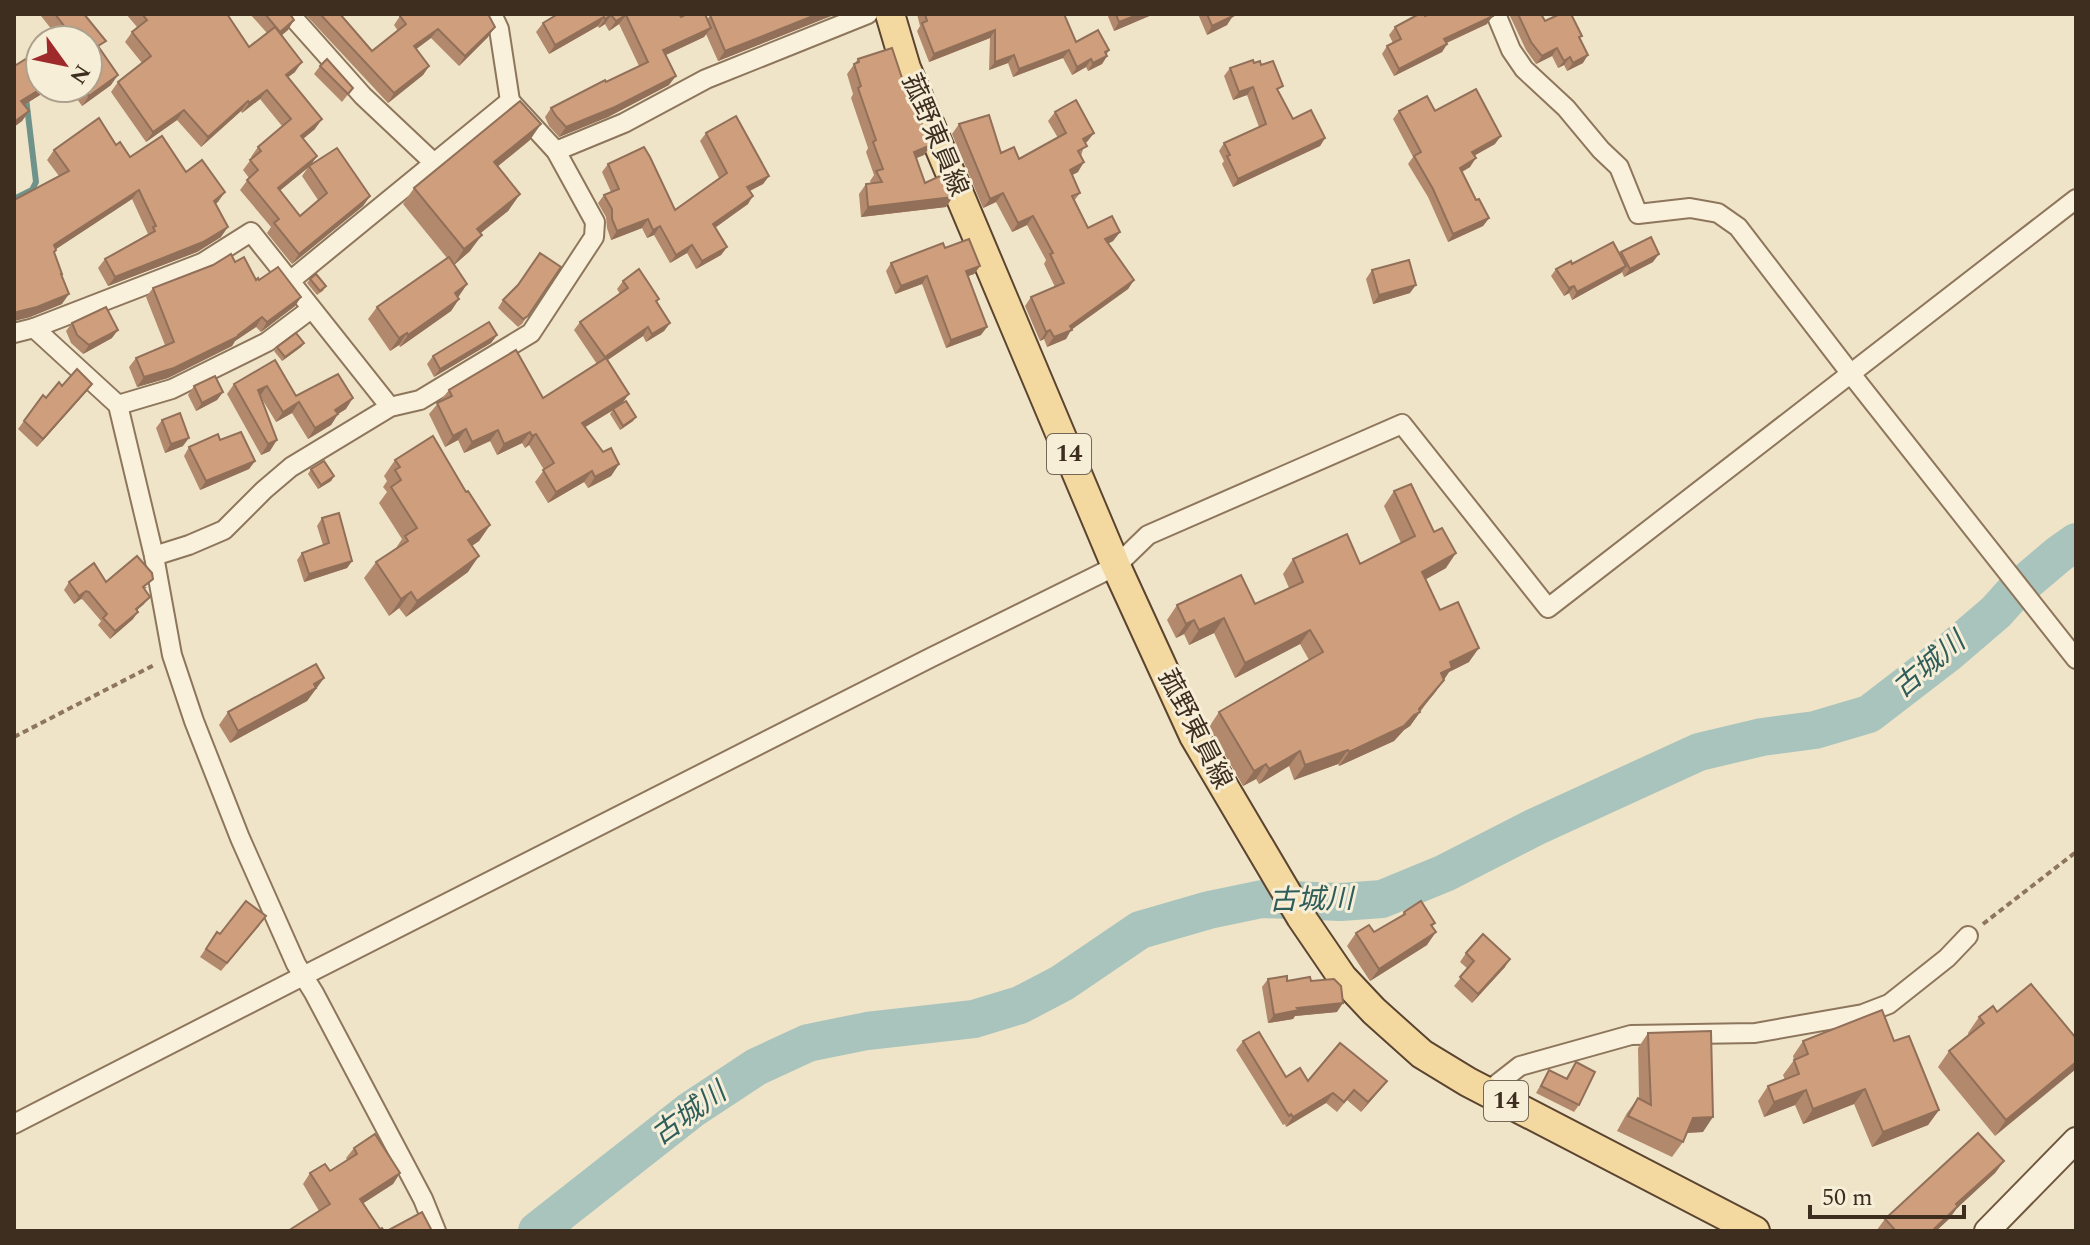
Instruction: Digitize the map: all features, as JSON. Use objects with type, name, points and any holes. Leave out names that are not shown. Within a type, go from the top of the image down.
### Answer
[{"type":"main road","name":"菰野東員線","points":[[890,14],[906,68],[1116,566],[1194,736],[1301,917],[1342,977],[1422,1054],[1755,1231]]},
{"type":"main road","points":[[1987,1231],[2076,1140]]},
{"type":"street","points":[[290,14],[363,96],[433,162]]},
{"type":"street","points":[[154,556],[224,530],[291,467],[390,407],[420,400],[531,333],[594,237],[595,222],[556,151],[510,101],[499,29],[492,14]]},
{"type":"street","points":[[556,151],[624,123],[706,79],[868,14]]},
{"type":"street","points":[[1496,14],[1511,50],[1524,69],[1566,108],[1619,167],[1638,214],[1690,208],[1718,213],[1738,227],[2076,659]]},
{"type":"street","points":[[290,281],[510,101]]},
{"type":"street","points":[[14,1124],[901,672],[1116,566],[1148,535],[1402,424],[1548,608],[2076,199]]},
{"type":"street","points":[[14,333],[202,263],[251,232],[390,407]]},
{"type":"street","points":[[118,405],[172,389],[267,342],[311,309]]},
{"type":"street","points":[[34,328],[118,405],[154,556],[172,655],[194,721],[240,838],[296,964],[423,1199],[436,1231]]},
{"type":"street","points":[[1488,1091],[1520,1066],[1631,1035],[1755,1033],[1863,1014],[1889,1004],[1947,958],[1968,936]]},
{"type":"path","points":[[14,737],[172,655]]},
{"type":"path","points":[[1968,936],[2076,852]]},
{"type":"building","points":[[55,14],[84,14],[92,24],[63,24]]},
{"type":"building","points":[[142,14],[227,14],[249,47],[275,27],[302,62],[286,75],[322,119],[301,136],[317,156],[278,188],[300,216],[327,193],[309,166],[337,148],[370,196],[299,254],[274,223],[279,219],[247,180],[258,170],[250,160],[261,151],[258,147],[291,119],[267,90],[248,101],[208,137],[184,110],[153,132],[118,82],[151,56],[132,32],[147,20]]},
{"type":"building","points":[[265,14],[290,14],[294,20],[280,32]]},
{"type":"building","points":[[320,14],[340,14],[372,51],[406,24],[400,16],[403,14],[488,14],[495,27],[465,56],[438,29],[414,46],[429,66],[394,93]]},
{"type":"building","points":[[558,14],[679,14],[681,17],[705,14],[711,28],[663,50],[676,76],[615,107],[566,127],[551,108],[648,62],[626,15],[616,21],[611,15],[604,17],[555,45],[543,23]]},
{"type":"building","points":[[712,14],[818,14],[725,51]]},
{"type":"building","points":[[925,14],[1064,14],[1076,42],[1098,30],[1109,50],[1105,52],[1107,56],[1093,63],[1091,59],[1077,67],[1069,50],[1019,69],[1014,55],[995,62],[995,30],[934,54],[922,23],[927,21]]},
{"type":"building","points":[[1116,14],[1140,14],[1119,22]]},
{"type":"building","points":[[1207,14],[1232,14],[1233,16],[1212,26]]},
{"type":"building","points":[[1419,14],[1493,16],[1444,39],[1447,44],[1399,69],[1387,46],[1401,39],[1395,27]]},
{"type":"building","points":[[1518,14],[1541,14],[1545,21],[1560,14],[1571,14],[1588,55],[1573,63],[1570,57],[1564,61],[1557,48],[1542,56],[1531,42]]},
{"type":"building","points":[[892,48],[931,145],[914,152],[925,183],[944,174],[953,197],[868,207],[866,184],[882,182],[876,171],[883,169],[858,88],[861,86],[854,64],[859,62],[858,59]]},
{"type":"building","points":[[104,55],[118,75],[104,85]]},
{"type":"building","points":[[327,59],[353,88],[348,94],[320,66]]},
{"type":"building","points":[[24,60],[24,99],[21,101],[29,111],[14,122],[14,63],[16,65]]},
{"type":"building","points":[[1253,60],[1254,63],[1260,61],[1261,65],[1273,61],[1283,86],[1277,89],[1293,119],[1311,110],[1325,138],[1238,179],[1224,143],[1266,124],[1253,87],[1239,92],[1230,68]]},
{"type":"building","points":[[1476,89],[1501,136],[1472,152],[1476,158],[1460,168],[1489,218],[1453,234],[1414,156],[1421,152],[1399,111],[1427,96],[1435,111]]},
{"type":"building","points":[[1076,100],[1094,133],[1083,139],[1087,146],[1078,151],[1084,162],[1070,170],[1080,193],[1072,196],[1088,228],[1112,216],[1120,232],[1105,239],[1134,280],[1070,326],[1072,330],[1054,337],[1050,330],[1046,332],[1031,297],[1064,283],[1050,254],[1053,253],[1033,216],[1018,223],[1003,193],[990,199],[959,124],[989,115],[1001,153],[1014,147],[1019,159],[1066,133],[1055,112]]},
{"type":"building","points":[[520,101],[541,124],[494,162],[520,194],[477,229],[482,235],[464,249],[414,188]]},
{"type":"building","points":[[736,116],[769,176],[747,187],[753,196],[713,224],[727,247],[702,261],[692,245],[676,255],[660,226],[653,230],[648,219],[617,231],[612,209],[604,195],[619,189],[608,164],[644,147],[675,210],[727,173],[706,133]]},
{"type":"building","points":[[99,118],[116,145],[120,142],[130,157],[162,136],[186,172],[202,160],[225,192],[214,201],[228,227],[203,242],[115,277],[105,259],[155,231],[153,227],[156,226],[139,190],[54,245],[69,294],[14,315],[14,200],[69,171],[54,150]]},
{"type":"building","points":[[1651,237],[1659,254],[1630,269],[1621,252]]},
{"type":"building","points":[[969,239],[980,266],[966,271],[987,327],[951,340],[927,276],[901,286],[891,263],[943,243],[945,248]]},
{"type":"building","points":[[1613,242],[1626,266],[1577,292],[1574,286],[1569,288],[1556,269]]},
{"type":"building","points":[[540,253],[561,267],[523,319],[503,300],[518,285]]},
{"type":"building","points":[[231,254],[235,262],[244,257],[256,280],[278,267],[301,297],[267,322],[262,317],[239,336],[174,368],[144,377],[136,358],[174,342],[153,288],[213,265]]},
{"type":"building","points":[[449,257],[467,284],[455,293],[459,299],[399,338],[377,307]]},
{"type":"building","points":[[1409,260],[1416,285],[1379,295],[1372,270]]},
{"type":"building","points":[[639,269],[659,299],[656,301],[670,323],[652,334],[648,327],[605,357],[580,322],[628,288],[623,281]]},
{"type":"building","points":[[316,274],[326,286],[320,291],[310,279]]},
{"type":"building","points":[[106,307],[118,330],[89,345],[77,335],[72,323]]},
{"type":"building","points":[[489,322],[497,335],[440,369],[433,356]]},
{"type":"building","points":[[296,333],[304,343],[285,357],[277,347]]},
{"type":"building","points":[[516,350],[543,398],[606,358],[629,394],[582,423],[603,452],[611,448],[619,464],[595,477],[592,471],[556,492],[543,470],[554,463],[536,434],[532,436],[530,432],[504,444],[498,430],[472,442],[466,429],[453,436],[437,403],[452,396],[449,390]]},
{"type":"building","points":[[275,360],[296,396],[338,374],[353,398],[335,410],[338,414],[315,428],[299,402],[283,412],[267,386],[258,390],[277,440],[268,444],[234,384]]},
{"type":"building","points":[[77,369],[92,384],[43,439],[24,421],[43,395],[46,398],[59,382],[62,386]]},
{"type":"building","points":[[215,376],[223,392],[202,403],[194,386]]},
{"type":"building","points":[[626,401],[636,417],[623,426],[613,409]]},
{"type":"building","points":[[180,413],[189,438],[171,444],[162,420]]},
{"type":"building","points":[[241,432],[255,461],[206,481],[189,447],[218,434],[220,440]]},
{"type":"building","points":[[433,436],[466,492],[490,525],[468,540],[479,556],[417,601],[411,592],[401,599],[376,562],[408,541],[405,536],[417,528],[391,487],[401,480],[395,470],[400,467],[395,460]]},
{"type":"building","points":[[324,461],[334,476],[321,485],[311,469]]},
{"type":"building","points":[[1411,484],[1434,532],[1442,528],[1456,553],[1422,572],[1440,610],[1458,602],[1479,648],[1450,662],[1452,668],[1441,673],[1444,680],[1419,709],[1420,712],[1404,726],[1349,752],[1305,765],[1300,751],[1269,769],[1266,764],[1254,771],[1219,712],[1323,652],[1310,630],[1245,663],[1224,618],[1199,630],[1194,620],[1186,624],[1177,605],[1241,575],[1255,604],[1303,582],[1293,559],[1347,534],[1360,564],[1415,536],[1394,491]]},
{"type":"building","points":[[339,513],[352,561],[309,574],[302,553],[329,543],[322,518]]},
{"type":"building","points":[[137,556],[152,573],[153,579],[143,587],[150,597],[115,631],[103,618],[107,614],[89,592],[79,596],[69,582],[94,563],[106,582]]},
{"type":"building","points":[[316,664],[324,678],[314,684],[316,688],[238,731],[228,712]]},
{"type":"building","points":[[246,901],[266,916],[227,963],[206,949],[217,932],[220,934]]},
{"type":"building","points":[[1421,901],[1435,923],[1431,925],[1436,932],[1379,969],[1356,933],[1369,925],[1374,932]]},
{"type":"building","points":[[1483,934],[1510,959],[1478,994],[1460,977],[1474,961],[1466,953]]},
{"type":"building","points":[[1287,976],[1287,981],[1310,977],[1311,981],[1334,979],[1341,986],[1343,1003],[1297,1008],[1299,1010],[1274,1015],[1268,979]]},
{"type":"building","points":[[2031,984],[2076,1038],[2076,1062],[2006,1120],[1949,1051],[1984,1023],[1979,1017],[1993,1006],[1997,1012]]},
{"type":"building","points":[[1882,1010],[1894,1041],[1909,1036],[1939,1110],[1883,1132],[1865,1089],[1813,1109],[1806,1090],[1774,1102],[1768,1086],[1799,1074],[1794,1060],[1808,1054],[1803,1041]]},
{"type":"building","points":[[1711,1031],[1713,1117],[1693,1118],[1683,1142],[1628,1116],[1638,1098],[1651,1105],[1648,1033]]},
{"type":"building","points":[[1259,1032],[1286,1077],[1300,1068],[1308,1081],[1340,1043],[1387,1081],[1368,1102],[1354,1090],[1344,1102],[1333,1093],[1293,1117],[1291,1114],[1289,1116],[1243,1041]]},
{"type":"building","points":[[1576,1062],[1595,1072],[1579,1105],[1541,1086],[1549,1070],[1567,1079]]},
{"type":"building","points":[[1978,1133],[2004,1161],[1956,1204],[1958,1206],[1932,1231],[1896,1231],[1885,1219]]},
{"type":"building","points":[[375,1134],[400,1173],[360,1199],[384,1231],[288,1231],[330,1204],[310,1173],[325,1164],[330,1171],[357,1154],[354,1148]]},
{"type":"building","points":[[422,1212],[432,1231],[387,1231]]},
{"type":"waterway","points":[[14,199],[32,190],[36,182],[27,104]]},
{"type":"waterway","name":"古城川","points":[[537,1231],[691,1110],[756,1067],[808,1043],[867,1031],[974,1019],[1020,1005],[1062,983],[1140,930],[1209,910],[1262,899],[1341,902],[1382,899],[1445,873],[1535,827],[1699,752],[1762,737],[1815,730],[1869,714],[1947,654],[1996,612],[2013,593],[2076,542]]}]
